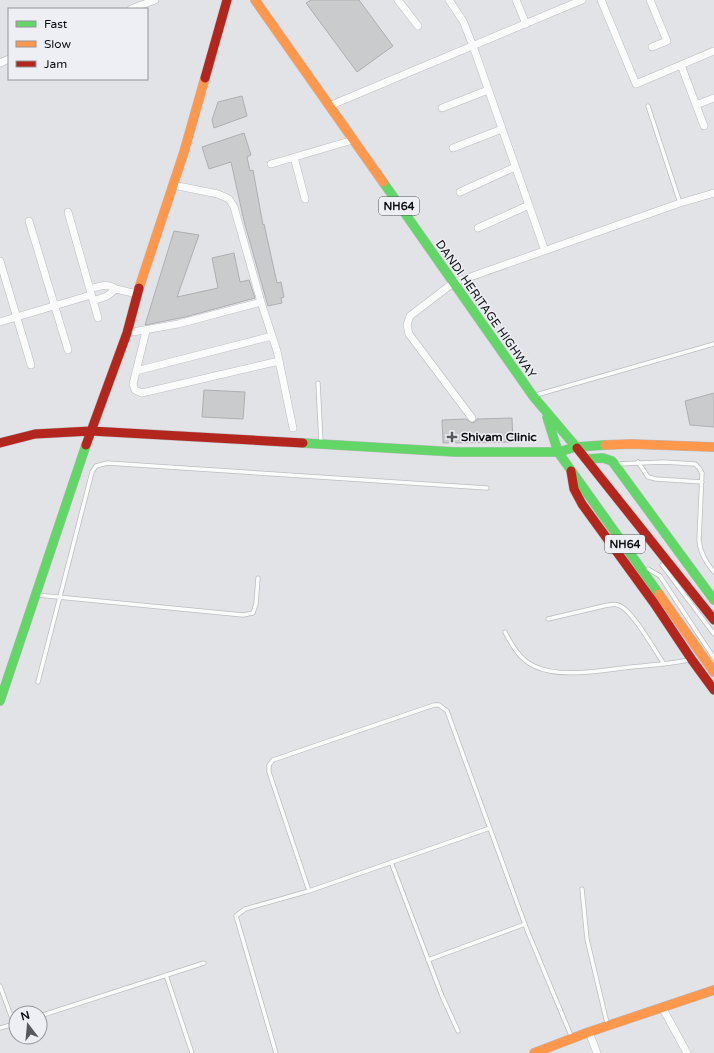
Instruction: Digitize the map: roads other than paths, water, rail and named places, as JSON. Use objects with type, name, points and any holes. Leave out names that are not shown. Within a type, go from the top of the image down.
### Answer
[{"type":"main road","name":"DANDI HERITAGE HIGHWAY","points":[[255,0],[544,411],[586,459],[714,620]]},
{"type":"main road","points":[[0,701],[91,431],[126,333],[137,294],[184,152],[226,1]]},
{"type":"main road","name":"NH64","points":[[544,411],[558,452],[714,672]]},
{"type":"main road","points":[[0,443],[35,434],[91,431],[455,452],[558,452],[576,447],[631,444],[714,447]]},
{"type":"main road","points":[[586,459],[604,458],[612,461],[714,600]]},
{"type":"main road","points":[[571,471],[574,489],[582,504],[654,603],[714,690]]},
{"type":"main road","points":[[534,1053],[589,1032],[714,990]]},
{"type":"street","points":[[134,8],[155,0]]},
{"type":"street","points":[[398,0],[418,26]]},
{"type":"street","points":[[449,0],[463,21],[473,46],[545,251]]},
{"type":"street","points":[[516,0],[526,24]]},
{"type":"street","points":[[561,0],[564,8]]},
{"type":"street","points":[[329,106],[582,0]]},
{"type":"street","points":[[601,0],[636,84],[714,51]]},
{"type":"street","points":[[650,0],[667,41],[652,47]]},
{"type":"street","points":[[681,65],[704,126]]},
{"type":"street","points":[[442,108],[488,90]]},
{"type":"street","points":[[696,105],[714,98]]},
{"type":"street","points":[[453,148],[502,129]]},
{"type":"street","points":[[271,164],[353,140]]},
{"type":"street","points":[[294,158],[305,198]]},
{"type":"street","points":[[460,192],[515,167]]},
{"type":"street","points":[[173,185],[218,194],[229,199],[234,207],[279,361],[293,428]]},
{"type":"street","points":[[472,418],[409,334],[407,325],[410,316],[453,283],[714,192]]},
{"type":"street","points":[[478,228],[529,205]]},
{"type":"street","points":[[68,212],[98,318]]},
{"type":"street","points":[[29,221],[68,350]]},
{"type":"street","points":[[0,261],[31,365]]},
{"type":"street","points":[[0,322],[91,295],[106,285],[137,294]]},
{"type":"street","points":[[91,295],[107,296],[116,289]]},
{"type":"street","points":[[126,333],[146,331],[178,324],[261,302]]},
{"type":"street","points":[[146,331],[133,384],[136,390],[142,393],[279,361]]},
{"type":"street","points":[[136,371],[272,336]]},
{"type":"street","points":[[662,1008],[686,1053]]},
{"type":"street","points":[[589,1032],[597,1053]]},
{"type":"lane","points":[[648,106],[680,203]]},
{"type":"lane","points":[[533,396],[714,344]]},
{"type":"lane","points":[[318,383],[321,445]]},
{"type":"lane","points":[[614,464],[638,462],[695,464],[699,468],[702,473],[699,540],[700,549],[704,559],[714,572]]},
{"type":"lane","points":[[638,462],[648,477],[656,479],[702,482]]},
{"type":"lane","points":[[38,682],[92,472],[96,466],[107,463],[487,488]]},
{"type":"lane","points":[[609,488],[611,498]]},
{"type":"lane","points":[[661,564],[714,634]]},
{"type":"lane","points":[[641,567],[652,570],[660,576],[714,658]]},
{"type":"lane","points":[[36,595],[243,615],[253,613],[256,604],[258,578]]},
{"type":"lane","points":[[548,619],[608,605],[618,605],[636,621],[664,664]]},
{"type":"lane","points":[[505,632],[514,648],[522,658],[534,666],[550,671],[576,673],[664,664],[704,658]]},
{"type":"lane","points":[[309,891],[269,772],[269,765],[273,760],[287,755],[434,705],[439,705],[447,711],[525,924],[572,1039]]},
{"type":"lane","points":[[276,1053],[236,916],[244,910],[309,891],[490,828]]},
{"type":"lane","points":[[391,862],[428,960],[458,1031]]},
{"type":"lane","points":[[582,889],[587,939],[608,1026]]},
{"type":"lane","points":[[428,960],[525,924]]},
{"type":"lane","points":[[48,1013],[204,963]]},
{"type":"lane","points":[[166,975],[192,1053]]},
{"type":"lane","points":[[0,986],[8,1006]]},
{"type":"place","name":"Shivam Clinic","points":[[452,437]]}]
